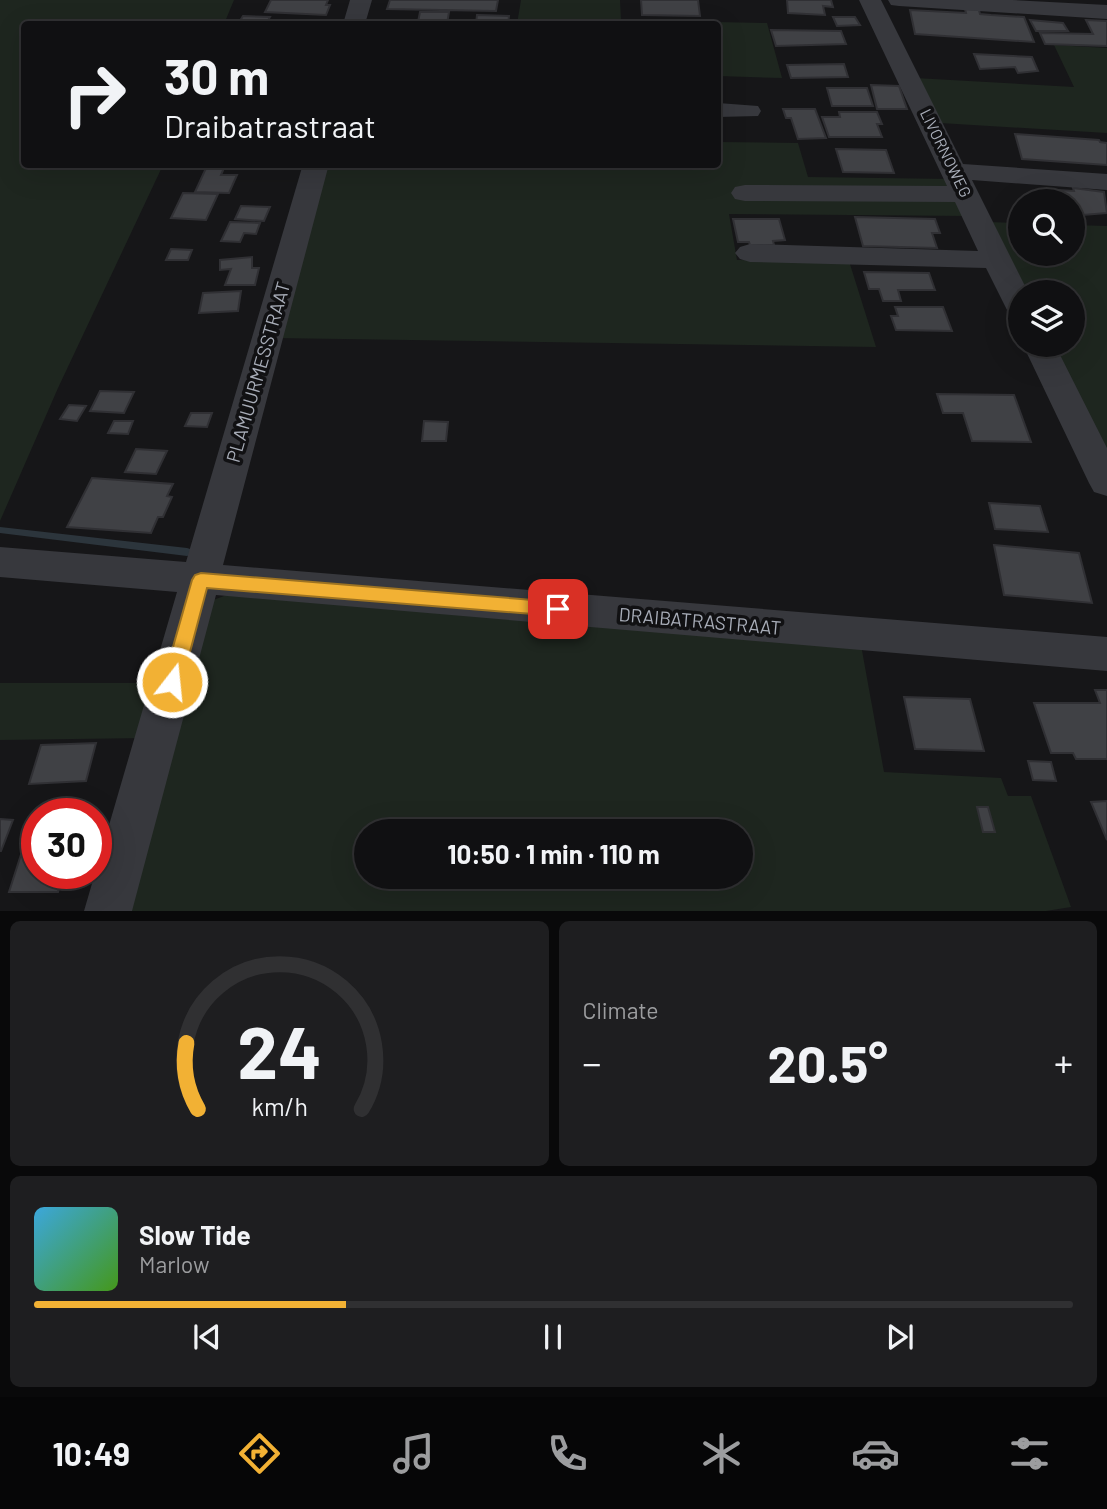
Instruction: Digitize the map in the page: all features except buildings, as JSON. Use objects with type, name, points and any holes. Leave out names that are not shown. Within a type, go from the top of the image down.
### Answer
[{"type":"street","points":[[356,21],[361,0]]},
{"type":"street","name":"LIVORNOWEG","points":[[870,0],[1008,282]]},
{"type":"street","points":[[899,0],[1107,12]]},
{"type":"street","points":[[721,110],[749,111]]},
{"type":"street","name":"PLAMUURMESSTRAAT","points":[[108,911],[315,168]]},
{"type":"street","points":[[745,193],[960,183],[1107,182]]},
{"type":"street","points":[[750,253],[997,260]]},
{"type":"street","points":[[1045,357],[1107,483]]},
{"type":"street","name":"DRAIBATRASTRAAT","points":[[0,562],[1107,654]]},
{"type":"shaded area","points":[[0,0],[234,0],[225,21],[21,21],[21,168],[162,168],[58,388],[0,521]]},
{"type":"shaded area","points":[[521,0],[620,0],[621,20],[670,21],[518,21]]},
{"type":"shaded area","points":[[721,22],[767,23],[782,78],[721,76]]},
{"type":"shaded area","points":[[1054,45],[1107,48],[1107,133],[940,123],[915,78],[1074,87]]},
{"type":"shaded area","points":[[721,142],[798,143],[808,177],[951,179],[969,216],[729,214],[737,260],[849,261],[876,347],[275,338],[321,168],[721,168]]},
{"type":"shaded area","points":[[988,222],[1008,223],[1008,262]]},
{"type":"shaded area","points":[[1085,225],[1107,226],[1107,460],[1055,357],[1085,357],[1085,280],[1017,280],[1010,266],[1085,266]]},
{"type":"shaded area","points":[[229,594],[861,645],[884,772],[1001,778],[1008,796],[1031,796],[1071,907],[1046,911],[121,911],[211,601]]},
{"type":"shaded area","points":[[0,683],[163,683],[147,738],[0,740]]},
{"type":"waterway","points":[[0,530],[187,552]]},
{"type":"route","points":[[172,682],[201,580],[558,609]]}]
